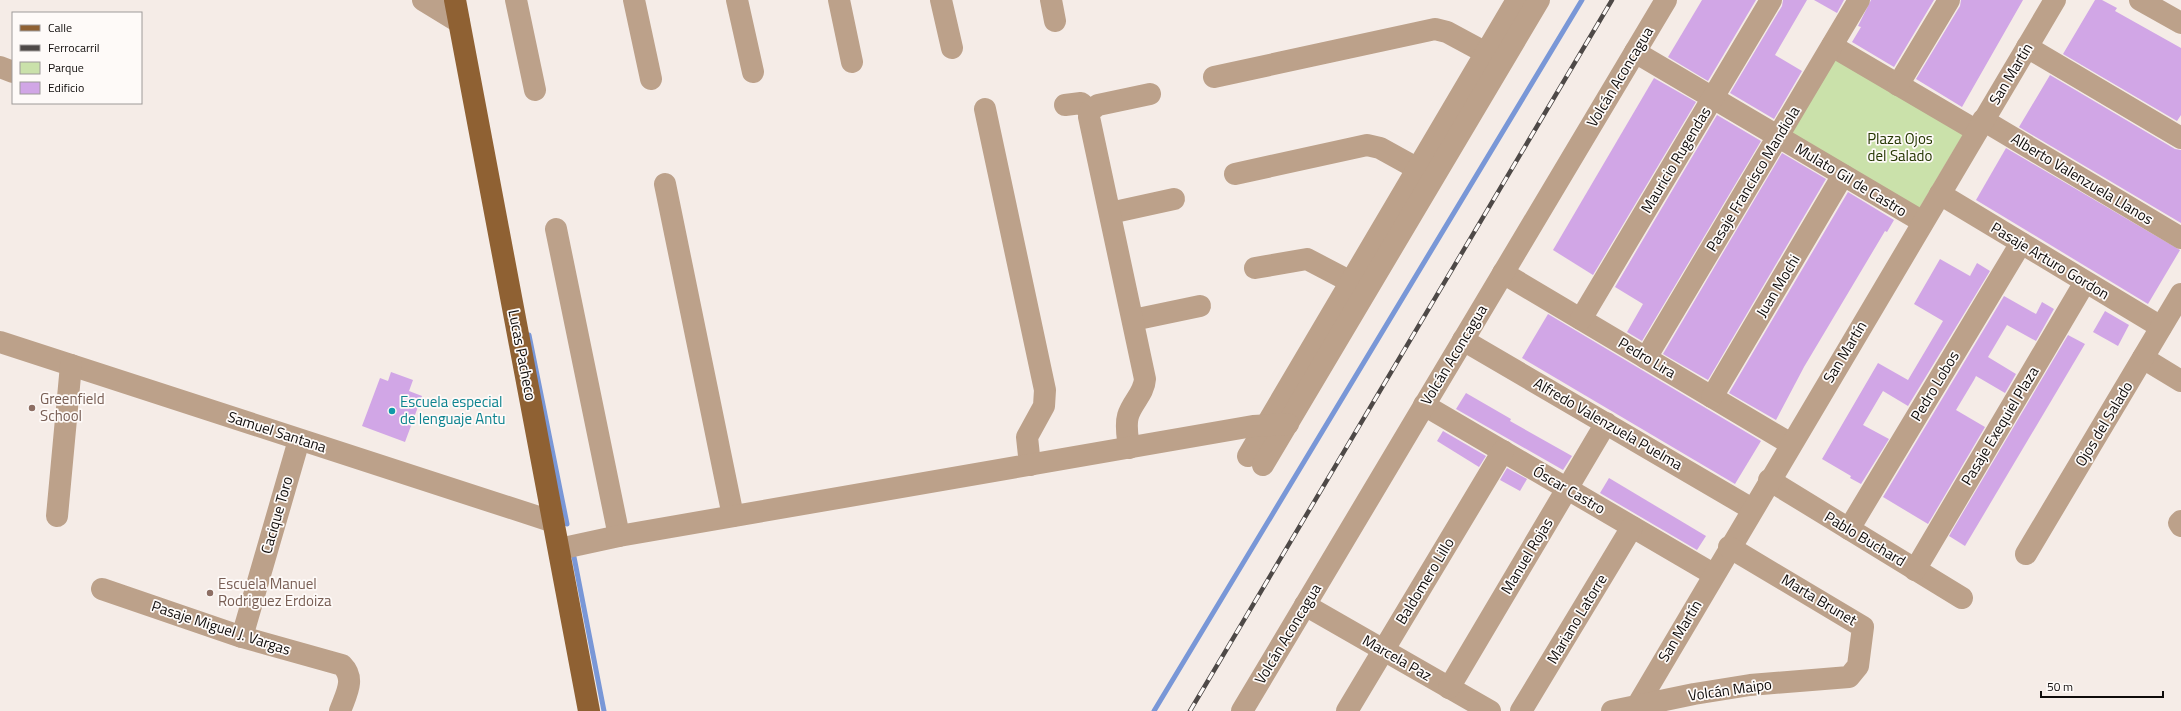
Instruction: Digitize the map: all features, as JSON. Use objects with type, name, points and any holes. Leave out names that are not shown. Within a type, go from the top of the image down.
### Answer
[{"type":"main road","name":"Lucas Pacheco","points":[[455,0],[589,711]]},
{"type":"street","points":[[423,0],[459,22]]},
{"type":"street","points":[[516,0],[535,90]]},
{"type":"street","points":[[634,0],[651,79]]},
{"type":"street","points":[[737,0],[753,72]]},
{"type":"street","points":[[839,0],[852,62]]},
{"type":"street","points":[[941,0],[952,48]]},
{"type":"street","points":[[1278,424],[1351,282],[1517,0]]},
{"type":"street","points":[[1255,460],[1539,0]]},
{"type":"street","name":"Volcán Aconcagua","points":[[1242,711],[1666,0]]},
{"type":"street","name":"Mauricio Rugendas","points":[[1581,319],[1771,0]]},
{"type":"street","name":"Pasaje Francisco Mandiola","points":[[1646,358],[1859,0]]},
{"type":"street","points":[[1898,84],[1949,0]]},
{"type":"street","name":"San Martín","points":[[1637,706],[1713,574],[2055,0]]},
{"type":"street","points":[[2140,0],[2181,23]]},
{"type":"street","points":[[1214,77],[1435,29],[1447,32],[1486,53]]},
{"type":"street","name":"Alberto Valenzuela Llanos","points":[[1832,46],[1898,84],[1980,126],[2181,238]]},
{"type":"street","points":[[2027,47],[2181,138]]},
{"type":"street","name":"Mulato Gil de Castro","points":[[1635,52],[1923,222]]},
{"type":"street","points":[[0,67],[12,72]]},
{"type":"street","points":[[1129,448],[1127,420],[1130,410],[1143,390],[1145,379],[1089,117],[1090,111],[1098,105],[1150,94]]},
{"type":"street","points":[[1065,105],[1081,104],[1090,111]]},
{"type":"street","points":[[985,109],[1045,390],[1044,406],[1028,437],[1030,465]]},
{"type":"street","points":[[1235,174],[1367,145],[1380,148],[1418,169]]},
{"type":"street","name":"Juan Mochi","points":[[1712,397],[1843,175]]},
{"type":"street","points":[[664,184],[733,516]]},
{"type":"street","name":"Pasaje Arturo Gordon","points":[[1940,194],[2161,327]]},
{"type":"street","points":[[1110,213],[1174,199]]},
{"type":"street","points":[[556,229],[619,536]]},
{"type":"street","name":"Pedro Lobos","points":[[1849,529],[2021,243]]},
{"type":"street","points":[[1255,268],[1307,259],[1351,282]]},
{"type":"street","name":"Pedro Lira","points":[[1503,273],[1791,444]]},
{"type":"street","name":"Pasaje Exequiel Plaza","points":[[1915,570],[2085,282]]},
{"type":"street","name":"Ojos del Salado","points":[[2026,554],[2181,294]]},
{"type":"street","points":[[1133,320],[1200,306]]},
{"type":"street","name":"Alfredo Valenzuela Puelma","points":[[1463,340],[1752,509]]},
{"type":"street","name":"Samuel Santana","points":[[0,342],[554,522]]},
{"type":"street","points":[[2143,358],[2181,381]]},
{"type":"street","points":[[57,516],[71,365]]},
{"type":"street","name":"Óscar Castro","points":[[1424,405],[1713,574]]},
{"type":"street","name":"Manuel Rojas","points":[[1449,688],[1606,423]]},
{"type":"street","points":[[559,549],[619,536],[733,516],[1278,424]]},
{"type":"street","name":"Cacique Toro","points":[[242,637],[299,440]]},
{"type":"street","name":"Baldomero Lillo","points":[[1347,711],[1503,451]]},
{"type":"street","name":"Pablo Buchard","points":[[1769,480],[1962,598]]},
{"type":"street","points":[[2181,521],[2179,523],[2181,526]]},
{"type":"street","name":"Mariano Latorre","points":[[1521,711],[1632,527]]},
{"type":"street","name":"Marta Brunet","points":[[1729,547],[1863,627],[1858,666],[1849,677]]},
{"type":"street","name":"Pasaje Miguel J. Vargas","points":[[102,589],[242,637],[342,665],[348,672],[350,683],[340,711]]},
{"type":"street","name":"Marcela Paz","points":[[1305,605],[1490,711]]},
{"type":"street","name":"Volcán Maipo","points":[[1612,711],[1750,685],[1849,677]]},
{"type":"green space","name":"Plaza Ojos del Salado","points":[[1834,55],[1964,133],[1917,212],[1786,133]]},
{"type":"building","points":[[1702,0],[1756,0],[1708,81],[1668,57]]},
{"type":"building","points":[[1783,0],[1807,0],[1775,55],[1802,71],[1774,119],[1730,93],[1782,6]]},
{"type":"building","points":[[1814,0],[1844,0],[1837,13]]},
{"type":"building","points":[[1871,0],[1934,0],[1894,67],[1852,42],[1861,27],[1858,26]]},
{"type":"building","points":[[1961,0],[2023,0],[1962,107],[1916,79],[1960,6]]},
{"type":"building","points":[[2095,0],[2102,0],[2117,8],[2115,11],[2181,48],[2181,115],[2177,121],[2063,54]]},
{"type":"building","points":[[2050,75],[2175,149],[2181,150],[2181,223],[2019,127]]},
{"type":"building","points":[[1654,78],[1696,102],[1593,275],[1553,250]]},
{"type":"building","points":[[1717,115],[1761,141],[1642,341],[1627,332],[1643,304],[1615,287]]},
{"type":"building","points":[[2006,148],[2180,250],[2148,304],[1976,200]]},
{"type":"building","points":[[1782,153],[1826,179],[1708,380],[1663,354]]},
{"type":"building","points":[[1848,192],[1894,220],[1887,232],[1885,231],[1804,367],[1776,420],[1729,393]]},
{"type":"building","points":[[1940,259],[1970,276],[1977,263],[1990,271],[1908,406],[1883,391],[1863,425],[1889,439],[1861,484],[1850,478],[1851,476],[1822,459],[1878,363],[1908,380],[1943,321],[1914,304]]},
{"type":"building","points":[[2004,296],[2036,314],[2042,302],[2054,309],[2036,341],[2007,325],[1988,357],[2016,374],[2005,393],[1976,376],[1956,410],[1985,427],[1928,524],[1883,497]]},
{"type":"building","points":[[2105,311],[2129,325],[2118,346],[2093,332]]},
{"type":"building","points":[[1548,314],[1761,441],[1735,484],[1522,358]]},
{"type":"building","points":[[2068,335],[2085,344],[1965,546],[1949,536]]},
{"type":"building","name":"Escuela especial de lenguaje Antu","points":[[391,372],[413,380],[409,391],[422,396],[405,442],[362,426],[380,378],[388,381]]},
{"type":"building","points":[[1466,393],[1511,419],[1510,421],[1572,456],[1563,470],[1456,409]]},
{"type":"building","points":[[1443,431],[1486,456],[1479,467],[1437,441]]},
{"type":"building","points":[[1507,468],[1527,479],[1520,491],[1500,480]]},
{"type":"building","points":[[1609,478],[1706,536],[1697,550],[1600,493]]},
{"type":"waterway","points":[[1154,711],[1582,0]]},
{"type":"waterway","points":[[529,335],[567,524]]},
{"type":"waterway","points":[[574,557],[604,711]]},
{"type":"railway","points":[[1190,711],[1612,0]]},
{"type":"place","name":"Greenfield School","points":[[32,408]]},
{"type":"place","name":"Escuela especial de lenguaje Antu","points":[[392,411]]},
{"type":"place","name":"Escuela Manuel Rodriguez Erdoiza","points":[[210,593]]}]
